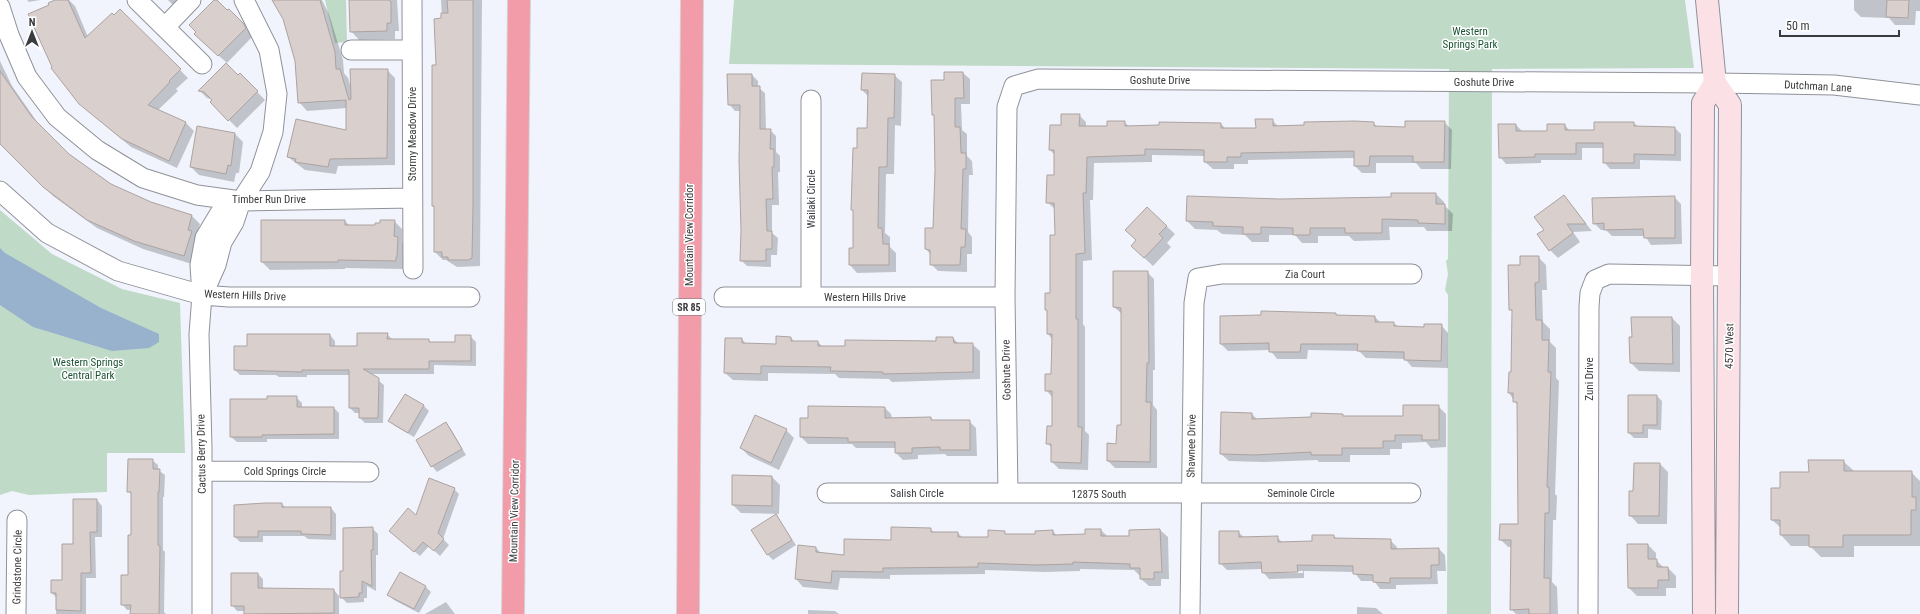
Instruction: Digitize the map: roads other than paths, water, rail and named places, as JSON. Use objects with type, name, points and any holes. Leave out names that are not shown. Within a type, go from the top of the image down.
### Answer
[{"type":"highway","name":"Mountain View Corridor","points":[[513,614],[519,0]]},
{"type":"highway","name":"Mountain View Corridor","points":[[688,614],[692,0]]},
{"type":"main road","name":"4570 West","points":[[1707,0],[1715,83],[1730,106],[1726,614]]},
{"type":"main road","points":[[1704,614],[1702,276],[1703,103],[1715,83]]},
{"type":"street","points":[[137,0],[202,64]]},
{"type":"street","points":[[165,26],[191,0]]},
{"type":"street","points":[[202,295],[216,265],[222,242],[234,222],[241,200],[260,172],[273,132],[277,94],[269,50],[244,0]]},
{"type":"street","name":"Stormy Meadow Drive","points":[[412,0],[413,269]]},
{"type":"street","name":"Timber Run Drive","points":[[0,7],[9,35],[27,77],[57,117],[97,150],[143,178],[197,195],[241,200],[412,198]]},
{"type":"street","points":[[351,50],[412,50]]},
{"type":"street","name":"Goshute Drive","points":[[1008,493],[1005,297],[1007,107],[1014,86],[1046,79],[1715,83]]},
{"type":"street","name":"Dutchman Lane","points":[[1715,83],[1834,85],[1920,95]]},
{"type":"street","name":"Wailaki Circle","points":[[811,100],[811,297]]},
{"type":"street","name":"Western Hills Drive","points":[[0,191],[47,233],[118,271],[202,295],[237,297],[470,297]]},
{"type":"street","name":"Zia Court","points":[[1198,278],[1222,274],[1412,274]]},
{"type":"street","name":"Zuni Drive","points":[[1588,614],[1590,293],[1595,280],[1609,274],[1729,276]]},
{"type":"street","name":"Shawnee Drive","points":[[1190,614],[1190,494],[1194,303],[1198,278]]},
{"type":"street","name":"Cactus Berry Drive","points":[[202,295],[199,334],[202,471],[202,614]]},
{"type":"street","name":"Western Hills Drive","points":[[724,297],[1005,297]]},
{"type":"street","name":"Cold Springs Circle","points":[[202,471],[369,472]]},
{"type":"street","name":"Salish Circle","points":[[827,493],[1008,493]]},
{"type":"street","name":"12875 South","points":[[1008,493],[1190,494]]},
{"type":"street","name":"Seminole Circle","points":[[1190,494],[1411,493]]},
{"type":"street","name":"Grindstone Circle","points":[[16,614],[17,520]]},
{"type":"water","points":[[0,248],[5,253],[101,308],[159,334],[159,342],[149,348],[112,351],[33,327],[0,305]]},
{"type":"park label","name":"Western Springs Park","points":[[1470,37]]},
{"type":"park label","name":"Western Springs Central Park","points":[[88,368]]}]
